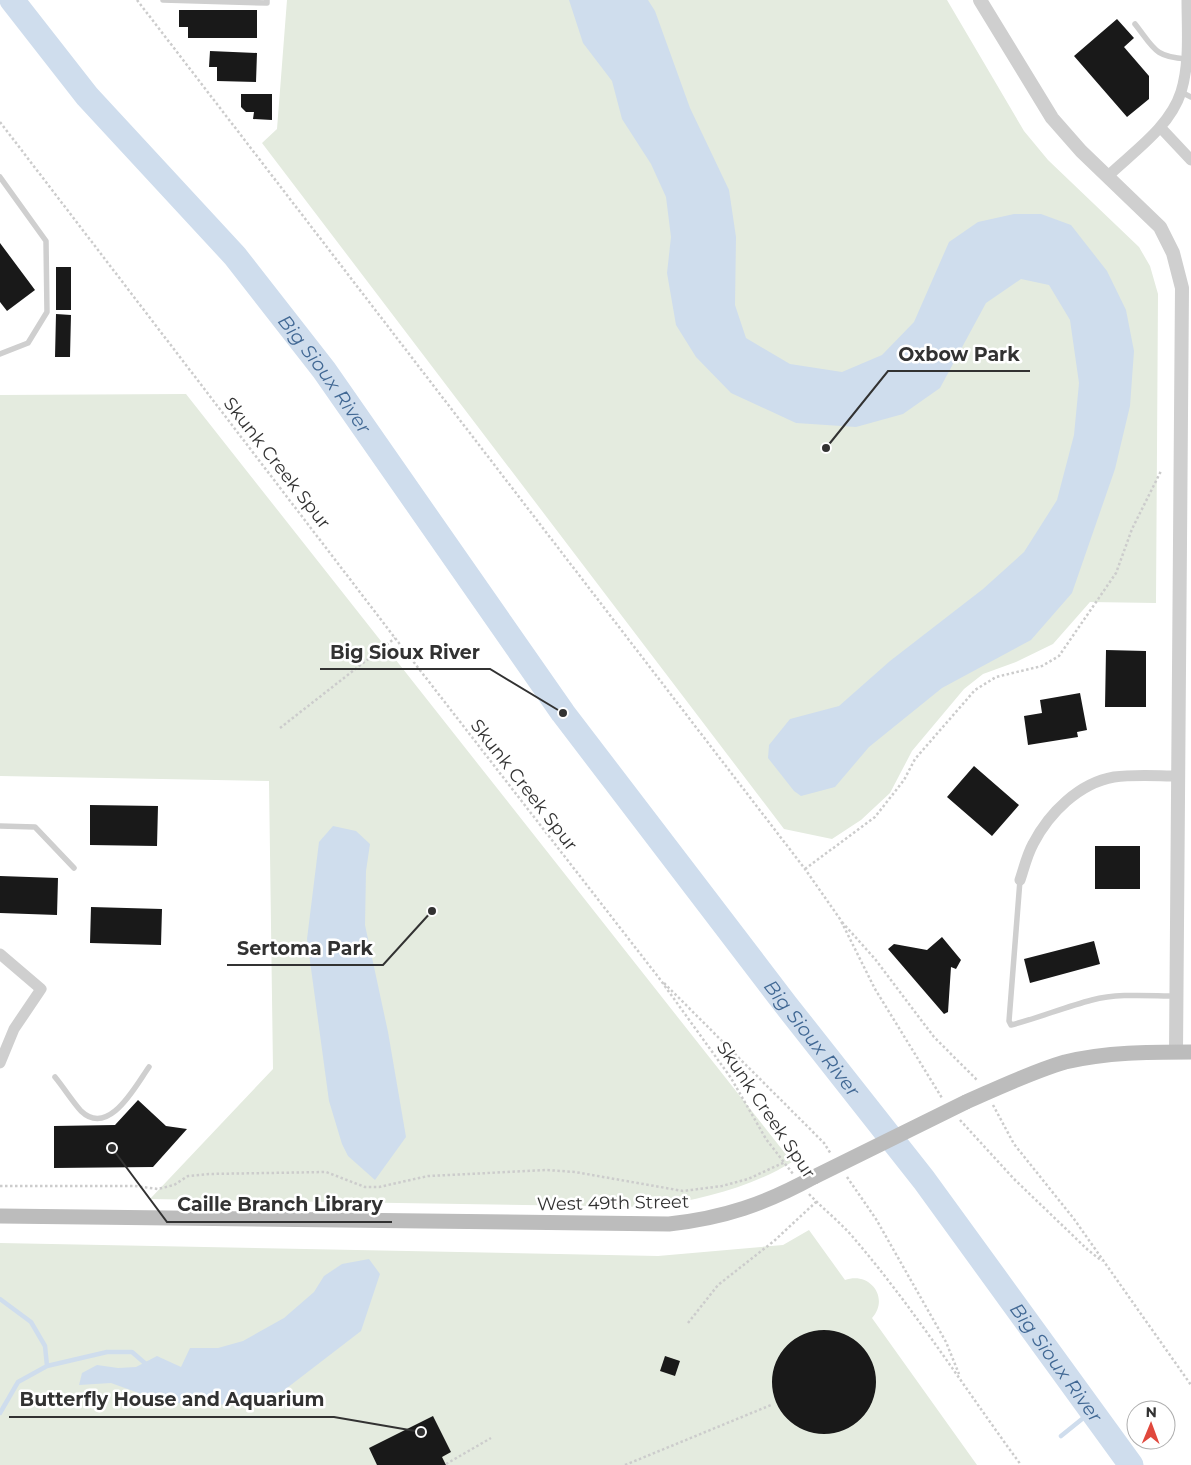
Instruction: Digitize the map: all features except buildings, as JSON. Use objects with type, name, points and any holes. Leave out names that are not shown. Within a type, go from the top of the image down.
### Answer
[{"type":"main road","name":"West 49th Street","points":[[0,1216],[669,1224],[721,1216],[769,1201],[966,1102],[1038,1071],[1066,1062],[1116,1054],[1184,1052]]},
{"type":"street","points":[[980,0],[1052,118],[1081,151],[1147,213],[1167,240],[1179,270],[1187,301],[1186,565],[1179,776],[1177,996],[1184,1052]]},
{"type":"street","points":[[1108,176],[1160,127],[1186,94],[1187,0]]},
{"type":"street","points":[[1160,127],[1191,160]]},
{"type":"street","points":[[1020,880],[1032,844],[1070,798],[1083,787],[1114,777],[1179,776]]},
{"type":"street","points":[[0,954],[41,989],[14,1029],[0,1063]]},
{"type":"lane","points":[[163,0],[267,3],[267,0]]},
{"type":"lane","points":[[1135,24],[1158,53],[1171,58],[1186,58]]},
{"type":"lane","points":[[0,178],[46,241],[47,312],[28,343],[0,354]]},
{"type":"lane","points":[[0,826],[35,827],[74,868]]},
{"type":"lane","points":[[1020,880],[1009,1020],[1011,1025],[1093,1000],[1135,995],[1177,996]]},
{"type":"lane","points":[[55,1077],[83,1112],[94,1118],[106,1117],[117,1112],[149,1067]]},
{"type":"path","points":[[137,0],[805,868],[840,919],[875,959],[934,1037],[956,1061],[973,1075],[987,1093],[1014,1144],[1074,1219],[1191,1385]]},
{"type":"path","name":"Skunk Creek Spur","points":[[0,122],[395,638],[659,978],[731,1078],[766,1139],[785,1162],[800,1185],[816,1202],[836,1218],[873,1261],[961,1378],[1021,1465]]},
{"type":"path","points":[[805,868],[875,817],[904,780],[915,759],[975,690],[996,677],[1042,666],[1059,656],[1116,572],[1132,529],[1161,471]]},
{"type":"path","points":[[280,728],[395,638]]},
{"type":"path","points":[[840,919],[875,989],[936,1090],[947,1104]]},
{"type":"path","points":[[958,1118],[1014,1179],[1102,1261]]},
{"type":"path","points":[[0,1186],[135,1186],[158,1189],[174,1185],[188,1176],[326,1172],[365,1186],[379,1188],[428,1176],[547,1170],[575,1172],[683,1191],[722,1186],[748,1179],[785,1162]]},
{"type":"path","points":[[688,1324],[718,1285],[787,1230],[816,1202]]},
{"type":"path","points":[[625,1465],[771,1405]]},
{"type":"path","points":[[446,1464],[491,1438]]},
{"type":"shaded area","points":[[287,0],[947,0],[1024,131],[1048,160],[1139,247],[1150,266],[1158,294],[1156,603],[1090,602],[1053,644],[1016,662],[983,674],[964,689],[912,751],[890,793],[861,820],[832,839],[784,829],[262,143],[277,129]]},
{"type":"shaded area","points":[[186,394],[792,1162],[743,1186],[654,1207],[150,1199],[273,1069],[269,781],[0,776],[0,395]]},
{"type":"shaded area","points":[[809,1230],[845,1280],[862,1279],[875,1288],[879,1302],[872,1318],[977,1465],[0,1465],[0,1243],[658,1256],[783,1245]]},
{"type":"water","points":[[569,0],[648,0],[655,11],[690,108],[729,190],[736,237],[735,305],[746,338],[790,364],[842,372],[882,355],[914,322],[949,242],[978,222],[1014,214],[1041,214],[1071,225],[1107,271],[1126,310],[1134,351],[1130,406],[1115,469],[1072,593],[1031,640],[942,688],[869,747],[835,787],[801,796],[794,791],[768,758],[769,745],[790,719],[839,706],[890,661],[983,589],[1024,552],[1057,500],[1074,435],[1079,383],[1070,320],[1049,285],[1021,279],[986,303],[940,388],[903,414],[856,427],[796,423],[731,393],[696,357],[676,325],[667,273],[671,237],[666,197],[651,164],[622,119],[612,81],[583,43]]},
{"type":"water","points":[[333,826],[356,831],[370,844],[366,871],[365,925],[388,1032],[406,1137],[375,1180],[348,1156],[342,1144],[329,1101],[307,939],[319,842]]},
{"type":"water","points":[[369,1259],[380,1274],[361,1331],[283,1391],[238,1403],[197,1407],[147,1396],[111,1383],[79,1385],[82,1373],[97,1365],[118,1368],[136,1367],[157,1356],[181,1367],[190,1348],[218,1348],[243,1341],[284,1318],[314,1292],[324,1276],[342,1264]]},
{"type":"waterway","name":"Big Sioux River","points":[[12,0],[87,96],[235,256],[324,370],[563,713],[786,1005],[924,1180],[1131,1465]]},
{"type":"waterway","points":[[0,1299],[31,1322],[45,1346],[47,1366]]},
{"type":"waterway","points":[[0,1413],[18,1382],[47,1366],[107,1352],[132,1352],[147,1365]]},
{"type":"waterway","points":[[1061,1436],[1092,1411]]},
{"type":"place","name":"Oxbow Park","points":[[826,448]]},
{"type":"place","name":"Big Sioux River","points":[[563,713]]},
{"type":"place","name":"Sertoma Park","points":[[432,911]]},
{"type":"place","name":"Caille Branch Library","points":[[112,1148]]},
{"type":"place","name":"Butterfly House and Aquarium","points":[[421,1432]]}]
